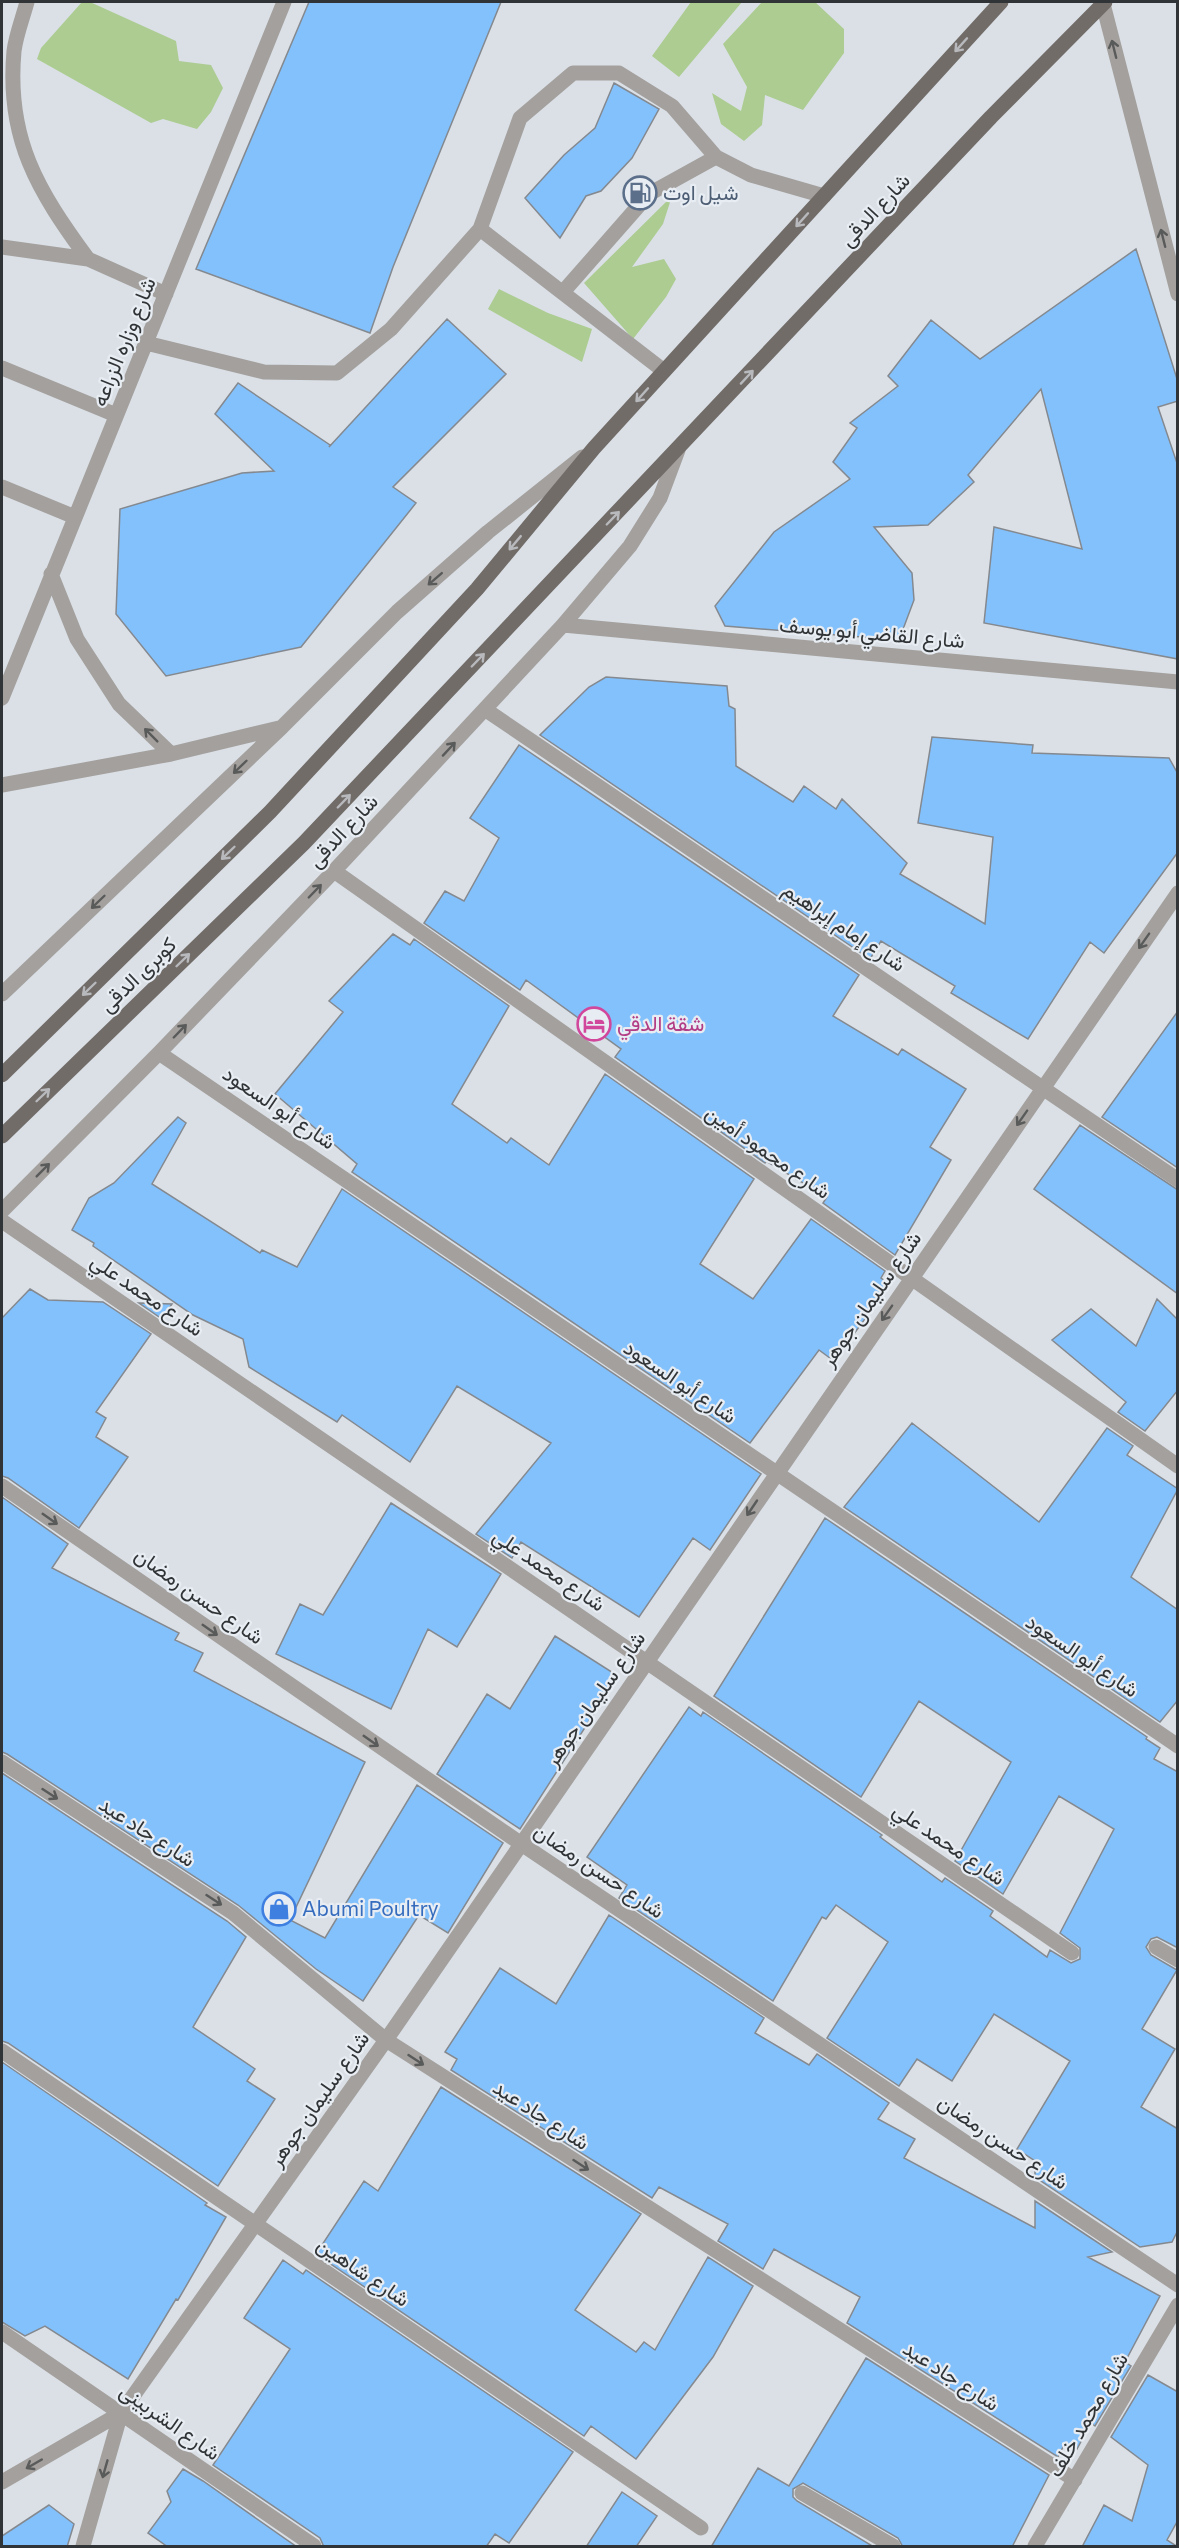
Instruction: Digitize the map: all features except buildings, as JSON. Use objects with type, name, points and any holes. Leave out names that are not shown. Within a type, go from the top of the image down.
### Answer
[{"type":"main road","points":[[594,448],[1001,2]]},
{"type":"main road","name":"شارع الدقى","points":[[304,843],[991,117],[1104,3]]},
{"type":"main road","name":"كوبرى الدقى","points":[[2,1075],[270,812],[477,589],[594,448]]},
{"type":"main road","name":"كوبرى الدقى","points":[[2,1136],[304,843]]},
{"type":"street","points":[[27,2],[14,49],[14,107],[28,164],[55,215],[88,259]]},
{"type":"street","name":"شارع وزاره الزراعه","points":[[2,698],[284,2]]},
{"type":"street","points":[[1104,3],[1178,294]]},
{"type":"street","points":[[146,343],[264,372],[337,373],[391,329],[480,229],[520,118],[573,73],[619,73],[672,106],[716,157],[752,175],[824,196]]},
{"type":"street","points":[[562,292],[649,194],[716,157]]},
{"type":"street","points":[[480,229],[664,371]]},
{"type":"street","points":[[2,247],[88,259],[166,294]]},
{"type":"street","points":[[2,368],[116,415]]},
{"type":"street","points":[[2,994],[282,727],[397,612],[488,532],[594,448]]},
{"type":"street","name":"شارع الدقى","points":[[2,1211],[159,1053],[334,871],[486,710],[562,625],[630,546],[660,498],[678,450]]},
{"type":"street","points":[[2,487],[75,517]]},
{"type":"street","points":[[51,574],[77,639],[119,704],[171,754]]},
{"type":"street","name":"شارع القاضي أبو يوسف","points":[[562,625],[1178,682]]},
{"type":"street","name":"شارع إمام إبراهيم","points":[[486,710],[1178,1180]]},
{"type":"street","points":[[2,784],[171,754],[282,727]]},
{"type":"street","name":"شارع محمود أمين","points":[[334,871],[1178,1466]]},
{"type":"street","name":"شارع سليمان جوهر","points":[[83,2547],[121,2413],[386,2040],[1178,892]]},
{"type":"street","name":"شارع أبو السعود","points":[[159,1053],[1178,1746]]},
{"type":"street","name":"شارع محمد علي","points":[[2,1221],[1072,1953]]},
{"type":"street","name":"شارع حسن رمضان","points":[[2,1486],[520,1843],[1178,2285]]},
{"type":"street","name":"شارع جاد عيد","points":[[2,1762],[233,1913],[386,2040],[1075,2480]]},
{"type":"street","points":[[1156,1947],[1178,1960]]},
{"type":"street","name":"شارع شاهين","points":[[2,2051],[701,2528]]},
{"type":"street","name":"شارع محمد خلف","points":[[1035,2547],[1178,2305]]},
{"type":"street","name":"شارع الشربينى","points":[[2,2332],[314,2547]]},
{"type":"street","points":[[2,2482],[121,2413]]},
{"type":"street","points":[[802,2493],[893,2547]]},
{"type":"green space","points":[[82,2],[90,2],[176,41],[179,61],[211,65],[223,88],[211,112],[197,129],[163,119],[151,123],[37,59],[41,48]]},
{"type":"green space","points":[[691,2],[742,2],[679,77],[652,56]]},
{"type":"green space","points":[[762,2],[815,2],[844,29],[844,53],[803,110],[765,95],[762,125],[744,141],[721,124],[712,93],[741,111],[747,87],[723,44]]},
{"type":"green space","points":[[672,196],[663,224],[632,267],[664,259],[676,279],[666,297],[633,339],[584,283]]},
{"type":"green space","points":[[499,289],[548,313],[592,329],[582,362],[488,309]]},
{"type":"place","name":"شيل اوت","points":[[640,193]]},
{"type":"place","name":"شقة الدقي","points":[[594,1024]]},
{"type":"place","name":"Abumi Poultry","points":[[279,1909]]}]
